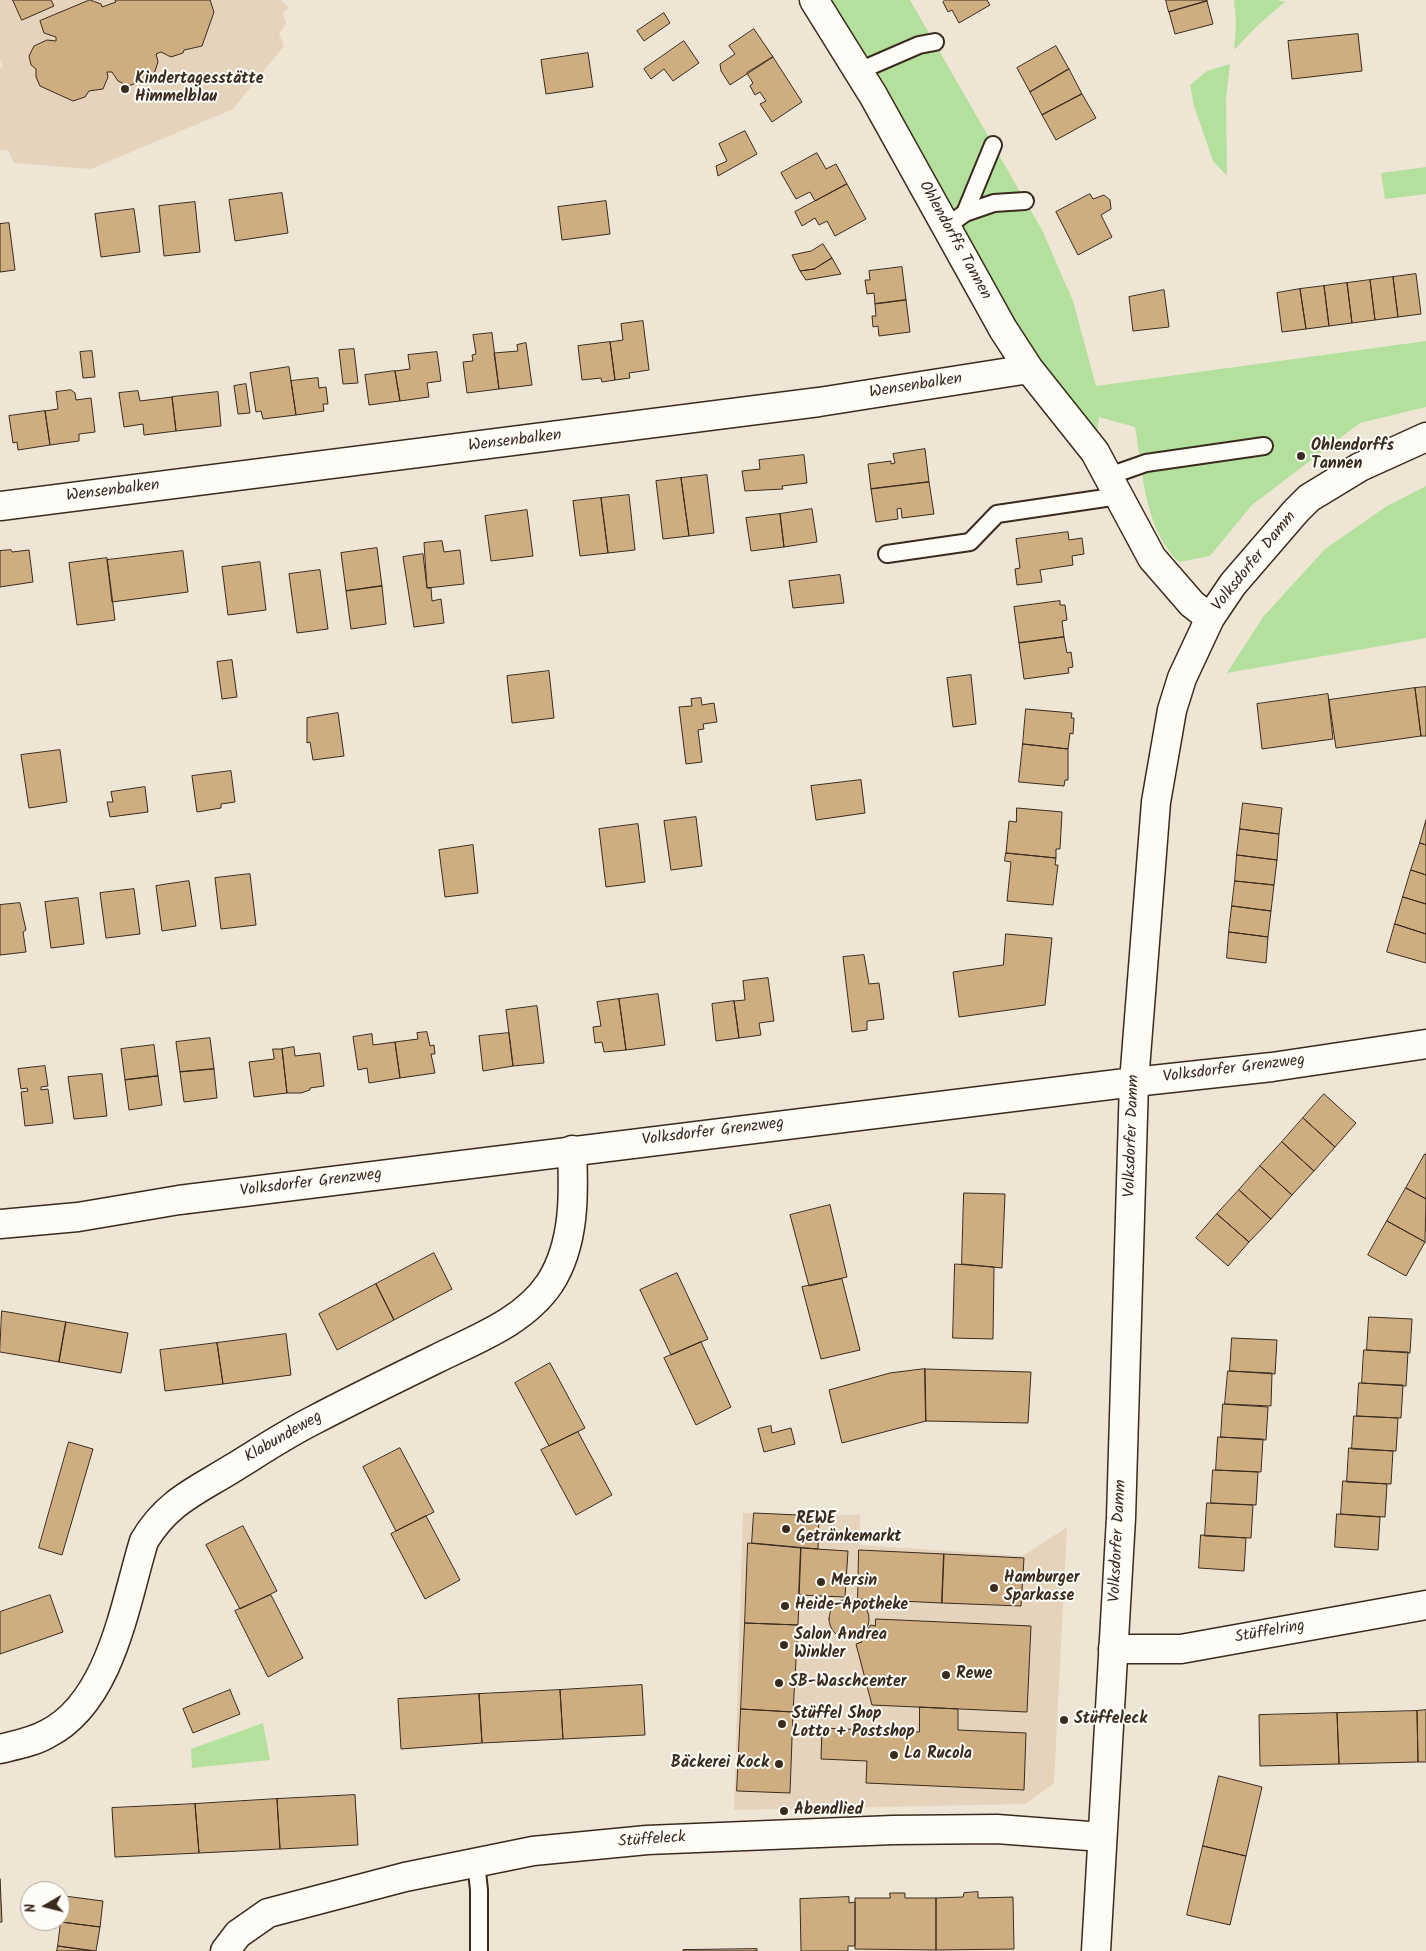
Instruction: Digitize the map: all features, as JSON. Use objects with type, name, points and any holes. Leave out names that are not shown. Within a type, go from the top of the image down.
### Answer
[{"type":"street","name":"Ohlendorffs Tannen","points":[[814,0],[955,220],[1002,330],[1029,369],[1094,452],[1152,558],[1192,604],[1210,618]]},
{"type":"street","name":"Wensenbalken","points":[[0,506],[820,402],[1029,369]]},
{"type":"street","name":"Volksdorfer Damm","points":[[1096,1951],[1121,1508],[1134,1082],[1150,860],[1156,802],[1172,710],[1182,678],[1210,618],[1234,584],[1309,498],[1360,468],[1426,437]]},
{"type":"street","name":"Volksdorfer Grenzweg","points":[[0,1224],[78,1217],[179,1200],[572,1150],[1272,1066],[1426,1044]]},
{"type":"street","name":"Klabundeweg","points":[[0,1749],[36,1740],[49,1734],[67,1721],[94,1687],[112,1651],[144,1541],[151,1529],[176,1502],[288,1434],[498,1328],[534,1303],[550,1282],[561,1262],[566,1244],[572,1210],[572,1150]]},
{"type":"street","name":"Stüffelring","points":[[1113,1649],[1181,1649],[1426,1604]]},
{"type":"street","name":"Stüffeleck","points":[[225,1951],[238,1934],[268,1913],[405,1877],[542,1850],[647,1840],[738,1835],[998,1829],[1102,1837]]},
{"type":"lane","points":[[859,71],[919,45],[935,42]]},
{"type":"lane","points":[[955,220],[993,145]]},
{"type":"lane","points":[[955,220],[994,203],[1025,201]]},
{"type":"lane","points":[[887,554],[970,542],[997,514],[1114,486],[1146,463],[1264,446]]},
{"type":"lane","points":[[476,1862],[479,1890],[479,1951]]},
{"type":"shaded area","name":"Kindertagesstätte Himmelblau","points":[[0,0],[281,0],[289,8],[283,13],[286,24],[279,34],[284,46],[233,109],[91,169],[14,163],[8,150],[0,151],[0,69],[3,65],[0,59]]},
{"type":"shaded area","points":[[743,1513],[860,1515],[860,1545],[1023,1556],[1067,1527],[1054,1783],[1026,1804],[734,1810]]},
{"type":"green space","points":[[814,0],[910,0],[1042,230],[1073,301],[1096,386],[1426,341],[1426,407],[1360,423],[1252,505],[1210,556],[1179,562],[1167,549],[1152,517],[1143,481],[1135,427],[1099,417],[1095,452]]},
{"type":"green space","points":[[1234,0],[1278,0],[1285,2],[1258,25],[1234,50],[1236,22]]},
{"type":"green space","points":[[1230,64],[1226,98],[1227,176],[1213,161],[1194,106],[1190,85],[1207,71]]},
{"type":"green space","points":[[1426,167],[1426,194],[1385,199],[1381,173]]},
{"type":"green space","points":[[1426,486],[1426,638],[1227,673],[1263,617],[1325,549],[1387,506]]},
{"type":"green space","points":[[263,1723],[270,1760],[192,1768],[191,1749]]},
{"type":"building","points":[[13,0],[51,0],[54,6],[22,20]]},
{"type":"building","points":[[90,0],[101,4],[102,7],[116,2],[115,0],[210,0],[214,12],[202,46],[184,50],[183,53],[171,57],[161,52],[156,54],[158,62],[153,77],[128,86],[118,81],[112,72],[107,72],[108,77],[103,89],[89,91],[85,97],[73,101],[40,86],[36,77],[36,69],[31,65],[29,56],[34,46],[47,40],[56,41],[56,37],[44,33],[40,21]]},
{"type":"building","points":[[945,0],[987,0],[990,5],[959,23],[952,10],[948,12],[943,2]]},
{"type":"building","points":[[1166,0],[1207,0],[1207,1],[1169,12]]},
{"type":"building","points":[[1207,1],[1213,24],[1175,34],[1169,12]]},
{"type":"building","points":[[664,13],[670,23],[644,41],[637,31]]},
{"type":"building","points":[[754,29],[773,57],[730,85],[721,71],[720,64],[735,54],[729,46]]},
{"type":"building","points":[[1358,34],[1362,71],[1292,79],[1288,41]]},
{"type":"building","points":[[684,41],[699,63],[673,81],[664,69],[651,79],[644,69]]},
{"type":"building","points":[[1056,46],[1069,69],[1030,92],[1017,68]]},
{"type":"building","points":[[588,53],[593,87],[546,94],[541,60]]},
{"type":"building","points":[[773,57],[802,102],[772,122],[760,104],[766,101],[760,92],[755,95],[750,86],[753,83],[747,73]]},
{"type":"building","points":[[1069,69],[1082,94],[1042,115],[1030,92]]},
{"type":"building","points":[[1082,94],[1096,118],[1056,140],[1042,115]]},
{"type":"building","points":[[745,131],[757,154],[718,176],[716,166],[727,161],[719,144]]},
{"type":"building","points":[[817,153],[826,169],[836,164],[847,184],[815,201],[810,192],[796,199],[781,173]]},
{"type":"building","points":[[847,184],[866,219],[835,236],[827,221],[819,225],[815,218],[802,226],[795,212]]},
{"type":"building","points":[[282,193],[288,233],[235,241],[229,200]]},
{"type":"building","points":[[1090,194],[1093,199],[1104,195],[1110,200],[1111,209],[1101,215],[1112,237],[1078,255],[1056,212]]},
{"type":"building","points":[[606,201],[610,234],[562,240],[558,207]]},
{"type":"building","points":[[195,202],[200,252],[164,256],[159,206]]},
{"type":"building","points":[[134,209],[140,252],[101,257],[95,214]]},
{"type":"building","points":[[9,223],[15,270],[0,272],[0,224]]},
{"type":"building","points":[[823,244],[832,258],[814,269],[800,271],[792,255],[811,251]]},
{"type":"building","points":[[832,258],[841,274],[806,280],[800,271],[814,269]]},
{"type":"building","points":[[902,267],[906,300],[875,304],[874,293],[867,294],[865,280],[870,280],[869,271]]},
{"type":"building","points":[[1416,274],[1421,314],[1398,317],[1393,277]]},
{"type":"building","points":[[1393,277],[1398,317],[1375,320],[1370,280]]},
{"type":"building","points":[[1370,280],[1375,320],[1352,323],[1347,283]]},
{"type":"building","points":[[1347,283],[1352,323],[1329,326],[1324,286]]},
{"type":"building","points":[[1324,286],[1329,326],[1306,329],[1300,289]]},
{"type":"building","points":[[1300,289],[1306,329],[1282,332],[1277,293]]},
{"type":"building","points":[[1164,290],[1169,327],[1133,331],[1129,297]]},
{"type":"building","points":[[906,300],[910,332],[879,336],[878,326],[873,327],[872,316],[876,316],[875,304]]},
{"type":"building","points":[[643,321],[649,370],[629,373],[630,378],[615,380],[610,342],[623,340],[621,324]]},
{"type":"building","points":[[492,333],[499,389],[467,393],[463,362],[473,361],[472,355],[476,354],[473,335]]},
{"type":"building","points":[[610,342],[615,380],[602,382],[601,378],[582,380],[578,346]]},
{"type":"building","points":[[526,343],[532,385],[499,389],[494,353],[518,351],[517,345]]},
{"type":"building","points":[[354,349],[358,383],[343,384],[339,350]]},
{"type":"building","points":[[92,351],[95,377],[83,378],[80,352]]},
{"type":"building","points":[[437,352],[441,381],[427,383],[429,397],[400,401],[395,371],[410,369],[408,355]]},
{"type":"building","points":[[289,367],[296,415],[263,419],[261,411],[256,412],[250,373]]},
{"type":"building","points":[[395,371],[400,401],[369,405],[365,375]]},
{"type":"building","points":[[318,378],[319,388],[326,387],[328,404],[323,404],[324,411],[296,415],[291,381]]},
{"type":"building","points":[[246,384],[250,413],[238,414],[234,386]]},
{"type":"building","points":[[71,390],[75,393],[76,400],[91,398],[95,432],[79,434],[79,441],[50,445],[45,411],[58,409],[56,392]]},
{"type":"building","points":[[138,391],[140,401],[172,397],[176,431],[144,435],[143,424],[124,427],[119,393]]},
{"type":"building","points":[[218,392],[221,426],[176,431],[172,397]]},
{"type":"building","points":[[45,411],[50,445],[18,450],[17,442],[13,443],[9,416]]},
{"type":"building","points":[[925,449],[929,482],[871,489],[868,464],[891,461],[891,464],[895,463],[893,454]]},
{"type":"building","points":[[804,455],[807,483],[782,486],[783,489],[745,491],[742,471],[760,469],[759,460]]},
{"type":"building","points":[[707,475],[714,533],[689,536],[681,478]]},
{"type":"building","points":[[681,478],[689,536],[663,539],[656,481]]},
{"type":"building","points":[[929,482],[934,514],[902,518],[901,508],[897,509],[898,519],[876,522],[871,489]]},
{"type":"building","points":[[629,495],[635,550],[608,553],[601,498]]},
{"type":"building","points":[[601,498],[608,553],[580,556],[573,501]]},
{"type":"building","points":[[812,509],[817,542],[784,547],[780,514]]},
{"type":"building","points":[[527,510],[533,556],[491,561],[485,516]]},
{"type":"building","points":[[780,514],[784,547],[751,551],[746,518]]},
{"type":"building","points":[[1068,532],[1069,540],[1082,538],[1084,554],[1072,556],[1073,565],[1040,570],[1042,582],[1017,585],[1015,569],[1020,568],[1016,539]]},
{"type":"building","points":[[442,541],[444,552],[460,550],[464,584],[427,588],[424,543]]},
{"type":"building","points":[[377,548],[382,586],[346,591],[341,553]]},
{"type":"building","points":[[11,550],[12,552],[29,550],[33,582],[0,587],[0,551]]},
{"type":"building","points":[[183,551],[188,592],[112,602],[107,560]]},
{"type":"building","points":[[423,554],[427,588],[431,588],[432,601],[441,599],[444,623],[414,627],[403,557]]},
{"type":"building","points":[[107,558],[115,620],[77,625],[69,563]]},
{"type":"building","points":[[260,562],[266,610],[228,615],[222,567]]},
{"type":"building","points":[[320,570],[328,629],[297,633],[289,574]]},
{"type":"building","points":[[840,575],[844,603],[793,608],[789,581]]},
{"type":"building","points":[[382,586],[386,624],[351,629],[346,591]]},
{"type":"building","points":[[1060,601],[1060,605],[1065,605],[1067,620],[1062,621],[1064,637],[1019,643],[1014,607]]},
{"type":"building","points":[[1064,637],[1067,653],[1071,652],[1073,667],[1068,668],[1069,673],[1024,679],[1019,643]]},
{"type":"building","points":[[232,660],[237,697],[222,699],[217,662]]},
{"type":"building","points":[[549,671],[554,718],[512,723],[507,676]]},
{"type":"building","points":[[971,675],[976,724],[953,727],[947,678]]},
{"type":"building","points":[[1426,687],[1426,736],[1421,736],[1415,688]]},
{"type":"building","points":[[1415,688],[1421,736],[1336,748],[1329,700]]},
{"type":"building","points":[[1328,694],[1333,739],[1262,749],[1257,704]]},
{"type":"building","points":[[701,698],[702,705],[714,703],[717,722],[703,724],[704,729],[698,730],[702,762],[686,764],[679,707],[692,706],[691,699]]},
{"type":"building","points":[[1026,709],[1072,713],[1071,718],[1074,718],[1073,734],[1070,733],[1068,749],[1023,744]]},
{"type":"building","points":[[338,713],[344,756],[313,760],[310,742],[307,743],[307,718]]},
{"type":"building","points":[[1023,744],[1068,749],[1068,780],[1065,780],[1064,786],[1019,782]]},
{"type":"building","points":[[60,750],[67,802],[29,808],[21,755]]},
{"type":"building","points":[[231,771],[235,802],[221,804],[221,808],[197,812],[192,776]]},
{"type":"building","points":[[861,780],[865,813],[816,820],[811,786]]},
{"type":"building","points":[[145,787],[148,812],[110,817],[107,802],[113,802],[111,792]]},
{"type":"building","points":[[1243,803],[1282,808],[1279,834],[1240,829]]},
{"type":"building","points":[[1017,808],[1062,812],[1060,849],[1056,849],[1056,858],[1006,853],[1009,821],[1016,822]]},
{"type":"building","points":[[696,817],[702,866],[671,870],[664,821]]},
{"type":"building","points":[[1426,820],[1426,845],[1420,843]]},
{"type":"building","points":[[638,824],[645,882],[606,887],[599,829]]},
{"type":"building","points":[[1240,829],[1279,834],[1277,860],[1237,855]]},
{"type":"building","points":[[1420,843],[1426,845],[1426,875],[1411,870]]},
{"type":"building","points":[[473,845],[478,893],[445,897],[439,850]]},
{"type":"building","points":[[1006,853],[1056,858],[1055,865],[1058,865],[1053,905],[1007,901],[1011,862],[1005,861]]},
{"type":"building","points":[[1237,855],[1277,860],[1274,885],[1235,881]]},
{"type":"building","points":[[1411,870],[1426,875],[1426,904],[1403,897]]},
{"type":"building","points":[[250,874],[256,925],[221,929],[215,878]]},
{"type":"building","points":[[189,881],[196,926],[162,931],[156,886]]},
{"type":"building","points":[[1235,881],[1274,885],[1271,911],[1232,906]]},
{"type":"building","points":[[134,889],[140,934],[106,938],[100,893]]},
{"type":"building","points":[[1403,897],[1426,904],[1426,934],[1395,924]]},
{"type":"building","points":[[78,898],[84,944],[51,948],[45,902]]},
{"type":"building","points":[[20,903],[26,930],[23,932],[26,952],[0,955],[0,905]]},
{"type":"building","points":[[1232,906],[1271,911],[1268,937],[1229,932]]},
{"type":"building","points":[[1395,924],[1426,934],[1426,963],[1387,952]]},
{"type":"building","points":[[1229,932],[1268,937],[1266,963],[1227,958]]},
{"type":"building","points":[[1006,934],[1052,938],[1045,1005],[959,1017],[953,972],[1003,965]]},
{"type":"building","points":[[864,955],[869,984],[879,983],[884,1019],[867,1021],[867,1030],[852,1032],[843,957]]},
{"type":"building","points":[[768,978],[774,1021],[759,1023],[761,1035],[739,1038],[734,1001],[745,1000],[743,981]]},
{"type":"building","points":[[658,994],[665,1045],[626,1050],[619,999]]},
{"type":"building","points":[[619,999],[626,1050],[604,1052],[602,1042],[595,1043],[593,1027],[601,1026],[597,1002]]},
{"type":"building","points":[[734,1001],[739,1038],[716,1041],[712,1004]]},
{"type":"building","points":[[537,1006],[544,1063],[513,1066],[506,1010]]},
{"type":"building","points":[[427,1032],[430,1046],[434,1045],[435,1054],[431,1054],[435,1073],[400,1078],[395,1042],[418,1039],[417,1033]]},
{"type":"building","points":[[509,1033],[513,1066],[483,1071],[479,1036]]},
{"type":"building","points":[[372,1034],[373,1045],[395,1042],[400,1078],[369,1083],[367,1068],[358,1070],[353,1037]]},
{"type":"building","points":[[210,1038],[214,1069],[180,1072],[176,1042]]},
{"type":"building","points":[[154,1045],[158,1076],[125,1080],[121,1049]]},
{"type":"building","points":[[294,1047],[295,1056],[320,1053],[324,1086],[310,1088],[310,1090],[301,1093],[287,1093],[282,1049]]},
{"type":"building","points":[[273,1049],[282,1049],[287,1093],[254,1097],[249,1062],[274,1059]]},
{"type":"building","points":[[45,1066],[48,1086],[41,1087],[41,1090],[48,1089],[53,1123],[25,1126],[21,1092],[28,1091],[27,1088],[21,1089],[18,1069]]},
{"type":"building","points":[[214,1069],[217,1098],[184,1102],[180,1072]]},
{"type":"building","points":[[102,1074],[107,1116],[74,1119],[68,1077]]},
{"type":"building","points":[[158,1076],[162,1105],[129,1110],[125,1080]]},
{"type":"building","points":[[1324,1094],[1356,1123],[1335,1147],[1303,1118]]},
{"type":"building","points":[[1303,1118],[1335,1147],[1314,1171],[1282,1142]]},
{"type":"building","points":[[1282,1142],[1314,1171],[1292,1195],[1260,1166]]},
{"type":"building","points":[[1426,1155],[1426,1199],[1406,1188]]},
{"type":"building","points":[[1260,1166],[1292,1195],[1271,1219],[1239,1190]]},
{"type":"building","points":[[1406,1188],[1426,1199],[1425,1242],[1387,1221]]},
{"type":"building","points":[[1239,1190],[1271,1219],[1249,1242],[1217,1214]]},
{"type":"building","points":[[964,1193],[1005,1194],[1002,1268],[962,1264]]},
{"type":"building","points":[[830,1205],[847,1277],[809,1286],[790,1215]]},
{"type":"building","points":[[1217,1214],[1249,1242],[1228,1266],[1196,1238]]},
{"type":"building","points":[[1387,1221],[1425,1242],[1406,1276],[1368,1255]]},
{"type":"building","points":[[434,1253],[452,1289],[394,1320],[376,1284]]},
{"type":"building","points":[[955,1264],[994,1267],[993,1339],[953,1338]]},
{"type":"building","points":[[677,1273],[708,1339],[671,1355],[640,1290]]},
{"type":"building","points":[[842,1279],[860,1350],[821,1359],[802,1287]]},
{"type":"building","points":[[376,1284],[394,1320],[337,1350],[319,1314]]},
{"type":"building","points":[[2,1311],[66,1322],[59,1362],[0,1352]]},
{"type":"building","points":[[1369,1317],[1412,1319],[1410,1353],[1367,1350]]},
{"type":"building","points":[[66,1322],[128,1333],[121,1373],[59,1362]]},
{"type":"building","points":[[286,1334],[291,1375],[223,1384],[217,1343]]},
{"type":"building","points":[[1232,1338],[1277,1340],[1275,1374],[1230,1371]]},
{"type":"building","points":[[701,1342],[731,1407],[696,1425],[664,1358]]},
{"type":"building","points":[[217,1343],[223,1384],[165,1391],[160,1350]]},
{"type":"building","points":[[1364,1350],[1408,1352],[1406,1386],[1362,1383]]},
{"type":"building","points":[[550,1363],[585,1428],[549,1446],[515,1383]]},
{"type":"building","points":[[925,1369],[926,1421],[842,1443],[829,1390],[890,1373]]},
{"type":"building","points":[[925,1369],[1031,1372],[1028,1423],[926,1421]]},
{"type":"building","points":[[1228,1371],[1272,1373],[1271,1406],[1225,1404]]},
{"type":"building","points":[[1359,1383],[1403,1385],[1401,1418],[1357,1416]]},
{"type":"building","points":[[1223,1404],[1268,1407],[1266,1440],[1221,1437]]},
{"type":"building","points":[[1354,1416],[1398,1418],[1396,1451],[1352,1449]]},
{"type":"building","points":[[771,1426],[772,1433],[791,1428],[795,1444],[764,1452],[758,1429]]},
{"type":"building","points":[[578,1432],[612,1495],[576,1515],[541,1450]]},
{"type":"building","points":[[1218,1437],[1263,1439],[1261,1472],[1216,1470]]},
{"type":"building","points":[[69,1442],[93,1449],[62,1555],[39,1548]]},
{"type":"building","points":[[400,1448],[434,1512],[396,1531],[363,1467]]},
{"type":"building","points":[[1349,1448],[1393,1451],[1391,1484],[1347,1482]]},
{"type":"building","points":[[1213,1470],[1258,1472],[1256,1505],[1211,1503]]},
{"type":"building","points":[[1343,1481],[1387,1484],[1385,1517],[1341,1514]]},
{"type":"building","points":[[1207,1503],[1253,1505],[1251,1538],[1205,1536]]},
{"type":"building","name":"REWE Getränkemarkt","points":[[754,1513],[819,1516],[818,1549],[752,1543]]},
{"type":"building","points":[[1337,1514],[1380,1517],[1378,1550],[1335,1547]]},
{"type":"building","points":[[426,1516],[460,1580],[425,1599],[391,1534]]},
{"type":"building","points":[[243,1526],[277,1591],[240,1609],[206,1545]]},
{"type":"building","points":[[1201,1535],[1246,1538],[1244,1571],[1199,1568]]},
{"type":"building","points":[[748,1543],[801,1548],[798,1625],[745,1623]]},
{"type":"building","points":[[801,1548],[848,1551],[845,1597],[799,1595]]},
{"type":"building","points":[[859,1550],[944,1554],[942,1603],[858,1599]]},
{"type":"building","points":[[944,1554],[1024,1558],[1021,1606],[942,1603]]},
{"type":"building","points":[[50,1595],[63,1632],[0,1654],[0,1612]]},
{"type":"building","points":[[271,1595],[303,1658],[268,1677],[235,1611]]},
{"type":"building","points":[[849,1599],[863,1605],[869,1619],[863,1633],[849,1639],[835,1633],[829,1619],[835,1605]]},
{"type":"building","name":"Rewe","points":[[876,1619],[1031,1626],[1027,1712],[872,1705],[856,1644],[862,1642],[861,1637],[871,1625],[875,1626]]},
{"type":"building","points":[[745,1623],[798,1625],[793,1712],[741,1709]]},
{"type":"building","points":[[642,1685],[645,1735],[563,1739],[560,1690]]},
{"type":"building","points":[[230,1690],[240,1714],[193,1733],[183,1709]]},
{"type":"building","points":[[560,1690],[563,1739],[482,1743],[479,1694]]},
{"type":"building","points":[[479,1694],[482,1743],[401,1749],[398,1699]]},
{"type":"building","points":[[920,1707],[958,1709],[958,1730],[1026,1733],[1024,1790],[866,1783],[867,1761],[821,1759],[822,1728],[919,1732]]},
{"type":"building","points":[[741,1709],[793,1712],[790,1793],[737,1791]]},
{"type":"building","points":[[1426,1710],[1426,1762],[1418,1762],[1417,1711]]},
{"type":"building","points":[[1417,1711],[1418,1762],[1339,1764],[1337,1713]]},
{"type":"building","points":[[1337,1713],[1339,1764],[1260,1766],[1259,1715]]},
{"type":"building","points":[[1219,1776],[1262,1787],[1246,1856],[1203,1846]]},
{"type":"building","points":[[355,1795],[358,1845],[280,1849],[277,1799]]},
{"type":"building","points":[[277,1799],[280,1849],[199,1853],[195,1804]]},
{"type":"building","points":[[195,1804],[199,1853],[115,1857],[112,1808]]},
{"type":"building","points":[[1203,1846],[1246,1856],[1230,1925],[1187,1915]]},
{"type":"building","points":[[0,1879],[2,1922],[0,1922]]},
{"type":"building","points":[[978,1892],[978,1898],[1013,1897],[1014,1949],[936,1950],[936,1898],[963,1897],[964,1893]]},
{"type":"building","points":[[890,1893],[905,1893],[905,1898],[936,1898],[936,1950],[855,1949],[855,1898],[890,1898]]},
{"type":"building","points":[[70,1897],[103,1901],[100,1927],[70,1923]]},
{"type":"building","points":[[849,1897],[849,1903],[855,1902],[855,1946],[848,1946],[848,1951],[801,1951],[800,1899]]},
{"type":"building","points":[[70,1923],[100,1927],[96,1951],[58,1946],[60,1931],[70,1931]]},
{"type":"building","points":[[58,1946],[91,1951],[57,1951]]},
{"type":"building","points":[[757,1949],[757,1951],[683,1951],[683,1950]]},
{"type":"place","name":"Kindertagesstätte Himmelblau","points":[[125,89]]},
{"type":"place","name":"Ohlendorffs Tannen","points":[[1301,456]]},
{"type":"place","name":"REWE Getränkemarkt","points":[[786,1529]]},
{"type":"place","name":"Mersin","points":[[821,1582]]},
{"type":"place","name":"Hamburger Sparkasse","points":[[994,1588]]},
{"type":"place","name":"Heide-Apotheke","points":[[785,1606]]},
{"type":"place","name":"Salon Andrea Winkler","points":[[784,1645]]},
{"type":"place","name":"Rewe","points":[[946,1675]]},
{"type":"place","name":"SB-Waschcenter","points":[[779,1683]]},
{"type":"place","name":"Stüffeleck","points":[[1064,1720]]},
{"type":"place","name":"Stüffel Shop Lotto + Postshop","points":[[782,1724]]},
{"type":"place","name":"La Rucola","points":[[894,1755]]},
{"type":"place","name":"Bäckerei Kock","points":[[779,1764]]},
{"type":"place","name":"Abendlied","points":[[784,1811]]}]
